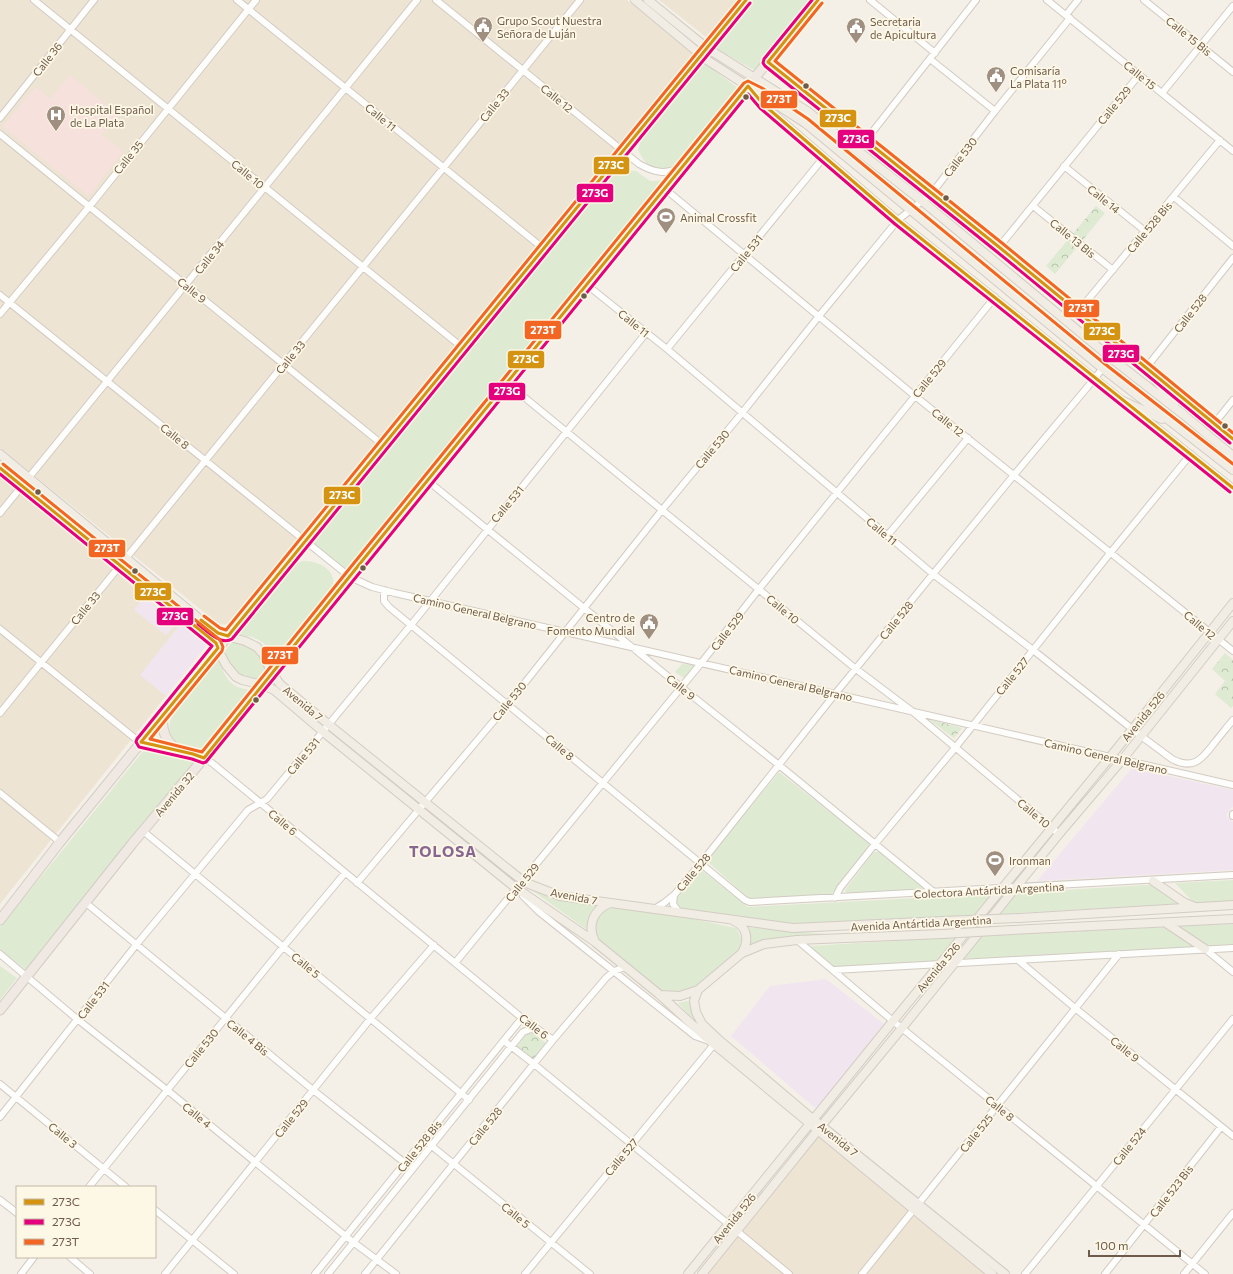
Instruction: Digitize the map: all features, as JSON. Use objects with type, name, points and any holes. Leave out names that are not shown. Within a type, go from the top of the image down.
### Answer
[{"type":"highway","points":[[0,920],[60,842],[141,742],[746,0]]},
{"type":"highway","name":"Avenida 32","points":[[0,1010],[143,831],[204,758],[818,0]]},
{"type":"highway","points":[[163,716],[164,734],[178,751]]},
{"type":"main road","points":[[635,0],[748,86],[805,123],[1102,368],[1233,470]]},
{"type":"main road","points":[[648,0],[704,52],[755,78],[807,111],[922,201],[1111,358],[1184,415],[1230,454]]},
{"type":"main road","points":[[1146,368],[1184,415]]},
{"type":"main road","points":[[1123,401],[1177,426]]},
{"type":"main road","name":"Avenida 7","points":[[0,454],[214,640],[226,665],[236,677],[274,690],[517,888],[595,942],[660,995],[714,1042],[916,1207],[992,1274]]},
{"type":"main road","points":[[1223,462],[1233,475]]},
{"type":"main road","name":"Avenida 7","points":[[0,468],[218,633],[245,641],[259,648],[265,657],[272,674],[280,684],[523,881],[554,894],[611,903]]},
{"type":"main road","name":"Avenida 526","points":[[688,1274],[811,1121],[1051,828],[1112,756],[1233,603]]},
{"type":"main road","name":"Avenida 526","points":[[702,1274],[819,1127],[902,1028],[1014,888],[1122,760],[1233,621]]},
{"type":"main road","points":[[1153,881],[1185,903],[1195,908]]},
{"type":"main road","points":[[595,942],[591,929],[594,915],[604,905],[611,903]]},
{"type":"main road","name":"Avenida Antártida Argentina","points":[[611,903],[786,927],[804,928],[1233,906]]},
{"type":"main road","points":[[732,919],[738,922],[746,934],[745,947],[742,953]]},
{"type":"main road","name":"Avenida Antártida Argentina","points":[[660,995],[680,996],[698,990],[742,953],[764,944],[797,940],[1233,919]]},
{"type":"main road","points":[[1166,923],[1205,950]]},
{"type":"main road","name":"Avenida 7","points":[[698,990],[694,1001],[696,1012],[714,1042]]},
{"type":"main road","name":"Avenida 7","points":[[916,1207],[1005,1274]]},
{"type":"street","name":"Calle 10","points":[[34,0],[463,348]]},
{"type":"street","name":"Calle 36","points":[[0,118],[94,0]]},
{"type":"street","name":"Calle 11","points":[[237,0],[544,249]]},
{"type":"street","name":"Calle 35","points":[[0,314],[89,207],[167,108],[256,0]]},
{"type":"street","name":"Calle 34","points":[[0,513],[417,0]]},
{"type":"street","name":"Calle 12","points":[[436,0],[639,164],[655,171],[670,172],[686,163]]},
{"type":"street","name":"Calle 33","points":[[0,713],[580,0]]},
{"type":"street","points":[[870,0],[935,53]]},
{"type":"street","points":[[866,140],[976,0]]},
{"type":"street","name":"Calle 15","points":[[1047,0],[1233,151]]},
{"type":"street","name":"Calle 530","points":[[358,883],[508,704],[662,510],[898,220],[932,193],[1068,17],[1078,0]]},
{"type":"street","name":"Calle 15 Bis","points":[[1144,0],[1233,72]]},
{"type":"street","points":[[1162,94],[1233,6]]},
{"type":"street","points":[[930,59],[995,111]]},
{"type":"street","points":[[768,62],[999,247],[1077,313],[1233,440]]},
{"type":"street","name":"Calle 529","points":[[999,247],[1139,75]]},
{"type":"street","points":[[748,86],[764,104],[898,220],[1233,488]]},
{"type":"street","name":"Calle 9","points":[[0,134],[383,445]]},
{"type":"street","name":"Calle 528 Bis","points":[[1077,313],[1220,140]]},
{"type":"street","name":"Calle 531","points":[[667,349],[824,157]]},
{"type":"street","name":"Calle 14","points":[[1064,166],[1145,231]]},
{"type":"street","name":"Calle 12","points":[[665,189],[915,396],[1111,552],[1233,652]]},
{"type":"street","points":[[1174,197],[1233,246]]},
{"type":"street","name":"Calle 13 Bis","points":[[1033,206],[1112,270]]},
{"type":"street","name":"Calle 528","points":[[1146,368],[1233,258]]},
{"type":"street","name":"Calle 11","points":[[587,285],[667,349],[933,574],[1034,650],[1132,730],[1172,759],[1188,764],[1198,761],[1204,756],[1233,720]]},
{"type":"street","name":"Calle 8","points":[[0,295],[350,577]]},
{"type":"street","name":"Calle 529","points":[[455,963],[681,688],[995,297]]},
{"type":"street","name":"Calle 531","points":[[0,1117],[194,874],[248,810],[267,799],[411,625],[646,333]]},
{"type":"street","name":"Calle 528","points":[[656,908],[675,894],[701,863],[835,694],[1119,347]]},
{"type":"street","name":"Calle 10","points":[[507,383],[856,669],[913,712],[1059,834]]},
{"type":"street","points":[[1214,424],[1233,400]]},
{"type":"street","points":[[887,536],[968,438]]},
{"type":"street","name":"Calle 527","points":[[835,898],[840,888],[875,844],[955,748],[1191,454]]},
{"type":"street","name":"Calle 9","points":[[428,482],[935,892]]},
{"type":"street","name":"Camino General Belgrano","points":[[350,577],[384,590],[1233,785]]},
{"type":"street","name":"Calle 8","points":[[384,590],[384,601],[386,605],[745,900]]},
{"type":"street","name":"Calle 6","points":[[0,629],[135,739],[141,742],[204,758],[522,1018],[553,1040]]},
{"type":"street","points":[[0,792],[60,842]]},
{"type":"street","name":"Calle 5","points":[[143,831],[469,1100]]},
{"type":"street","name":"Calle 530","points":[[90,1186],[225,1018],[345,873]]},
{"type":"street","name":"Colectora Antártida Argentina","points":[[745,900],[750,902],[835,898],[1153,881],[1233,875]]},
{"type":"street","name":"Avenida 7","points":[[517,888],[538,911],[695,1036],[714,1042]]},
{"type":"street","name":"Calle 528","points":[[675,894],[673,904],[678,911]]},
{"type":"street","name":"Calle 4 Bis","points":[[86,903],[313,1090],[405,1163],[414,1166]]},
{"type":"street","name":"Calle 8","points":[[797,940],[893,1021],[1205,1274]]},
{"type":"street","name":"Calle 529","points":[[166,1274],[371,1018],[434,945]]},
{"type":"street","points":[[834,970],[1233,948]]},
{"type":"street","points":[[1205,950],[1233,972]]},
{"type":"street","name":"Calle 4","points":[[0,954],[353,1242],[396,1274]]},
{"type":"street","name":"Calle 525","points":[[862,1274],[1119,954]]},
{"type":"street","name":"Calle 9","points":[[1018,960],[1233,1136]]},
{"type":"street","points":[[614,970],[625,967]]},
{"type":"street","name":"Calle 528","points":[[365,1274],[553,1040],[614,970]]},
{"type":"street","name":"Calle 528 Bis","points":[[315,1274],[522,1018]]},
{"type":"street","name":"Calle 524","points":[[1025,1274],[1233,1019]]},
{"type":"street","name":"Calle 528 Bis","points":[[328,1274],[523,1032],[532,1029],[539,1031]]},
{"type":"street","points":[[504,1041],[789,1274]]},
{"type":"street","name":"Calle 527","points":[[525,1274],[714,1042]]},
{"type":"street","name":"Calle 3","points":[[0,1084],[125,1186]]},
{"type":"street","name":"Calle 523 Bis","points":[[1105,1274],[1222,1127]]},
{"type":"street","name":"Calle 5","points":[[424,1140],[590,1274]]},
{"type":"street","points":[[0,1200],[16,1212]]},
{"type":"street","points":[[156,1211],[234,1274]]},
{"type":"street","points":[[1184,1274],[1233,1213]]},
{"type":"street","points":[[21,1274],[33,1258]]},
{"type":"street","points":[[71,1258],[90,1274]]},
{"type":"shaded area","points":[[0,0],[627,0],[696,55],[227,624],[220,625],[0,448]]},
{"type":"shaded area","points":[[659,0],[738,0],[707,38]]},
{"type":"shaded area","name":"Hospital Español de La Plata","points":[[70,75],[118,115],[101,135],[123,152],[90,194],[87,195],[5,128],[4,125],[36,87],[50,99]]},
{"type":"shaded area","points":[[0,475],[205,647],[0,904]]},
{"type":"shaded area","points":[[144,597],[177,623],[166,635],[134,610]]},
{"type":"shaded area","points":[[182,622],[208,643],[166,696],[140,675]]},
{"type":"shaded area","points":[[1132,768],[1233,790],[1233,806],[1226,815],[1233,822],[1233,870],[1037,881]]},
{"type":"shaded area","points":[[826,979],[884,1024],[816,1109],[731,1036],[770,986]]},
{"type":"shaded area","points":[[819,1136],[988,1274],[707,1274]]},
{"type":"green space","points":[[753,0],[813,0],[756,71],[715,48]]},
{"type":"green space","points":[[703,62],[739,89],[677,168],[653,168],[649,166],[638,150],[641,139]]},
{"type":"green space","points":[[624,170],[636,171],[650,181],[667,180],[348,572],[313,545],[313,542],[613,174]]},
{"type":"green space","points":[[1096,206],[1105,213],[1055,274],[1046,266]]},
{"type":"green space","points":[[302,561],[317,563],[328,569],[333,580],[331,595],[274,666],[270,652],[263,643],[252,637],[238,635],[294,566]]},
{"type":"green space","points":[[242,642],[255,648],[264,659],[266,672],[260,680],[251,679],[242,675],[233,669],[227,661],[225,651],[231,643]]},
{"type":"green space","points":[[1225,653],[1233,660],[1233,706],[1231,708],[1215,694],[1225,681],[1212,669]]},
{"type":"green space","points":[[219,659],[230,682],[240,688],[254,690],[209,745],[192,751],[185,749],[178,746],[170,733],[172,716]]},
{"type":"green space","points":[[682,664],[695,665],[685,679],[675,672]]},
{"type":"green space","points":[[928,719],[962,728],[954,738]]},
{"type":"green space","points":[[144,750],[194,761],[195,763],[26,970],[0,950],[0,927]]},
{"type":"green space","points":[[779,772],[869,843],[869,847],[831,895],[749,899],[707,861]]},
{"type":"green space","points":[[874,852],[879,852],[924,886],[925,890],[847,894],[845,890]]},
{"type":"green space","points":[[700,869],[748,907],[993,894],[976,915],[803,925],[681,909],[676,903],[677,897]]},
{"type":"green space","points":[[1233,880],[1233,901],[1194,903],[1175,883]]},
{"type":"green space","points":[[1163,884],[1185,904],[997,914],[1015,893]]},
{"type":"green space","points":[[529,888],[551,898],[599,906],[590,932]]},
{"type":"green space","points":[[608,907],[684,917],[736,928],[742,939],[738,951],[694,989],[680,994],[664,993],[598,939],[595,924],[597,917]]},
{"type":"green space","points":[[1233,924],[1233,944],[1204,946],[1180,926]]},
{"type":"green space","points":[[746,927],[827,934],[769,940],[751,946],[751,937]]},
{"type":"green space","points":[[1167,927],[1194,947],[961,959],[980,936]]},
{"type":"green space","points":[[957,937],[938,962],[833,968],[810,946]]},
{"type":"green space","points":[[0,966],[17,978],[0,1000]]},
{"type":"green space","points":[[693,1000],[708,1035],[678,1003]]},
{"type":"green space","points":[[532,1032],[546,1043],[533,1061],[516,1048],[527,1033]]},
{"type":"transit line","name":"273T","points":[[204,616],[220,628],[226,630],[740,0]]},
{"type":"transit line","name":"273C","points":[[201,620],[218,633],[228,636],[746,0]]},
{"type":"transit line","name":"273G","points":[[812,0],[764,59],[763,63],[765,66],[996,251],[1230,443]]},
{"type":"transit line","name":"273C","points":[[818,0],[768,62],[999,247],[1233,439]]},
{"type":"transit line","name":"273G","points":[[198,624],[219,639],[228,641],[232,639],[750,3]]},
{"type":"transit line","name":"273T","points":[[822,3],[775,61],[1002,243],[1233,433]]},
{"type":"transit line","name":"273T","points":[[3,464],[220,640],[223,647],[222,651],[150,739],[202,752],[744,83],[748,81],[762,88],[808,119],[1105,364],[1233,464]]},
{"type":"transit line","name":"273C","points":[[0,468],[216,643],[218,648],[141,742],[204,758],[748,86],[763,104],[898,220],[1233,488]]},
{"type":"transit line","name":"273G","points":[[0,474],[212,646],[136,742],[139,747],[192,759],[203,763],[206,762],[748,94],[760,108],[895,224],[1230,492]]},
{"type":"place","name":"Grupo Scout Nuestra Señora de Luján","points":[[483,43]]},
{"type":"place","name":"Secretaria de Apicultura","points":[[856,44]]},
{"type":"place","name":"Comisaría La Plata 11°","points":[[996,93]]},
{"type":"place","name":"Hospital Español de La Plata","points":[[56,132]]},
{"type":"place","name":"Animal Crossfit","points":[[666,234]]},
{"type":"place","name":"Centro de Fomento Mundial","points":[[649,640]]},
{"type":"place","name":"Ironman","points":[[995,877]]},
{"type":"district","name":"TOLOSA","points":[[443,851]]}]
